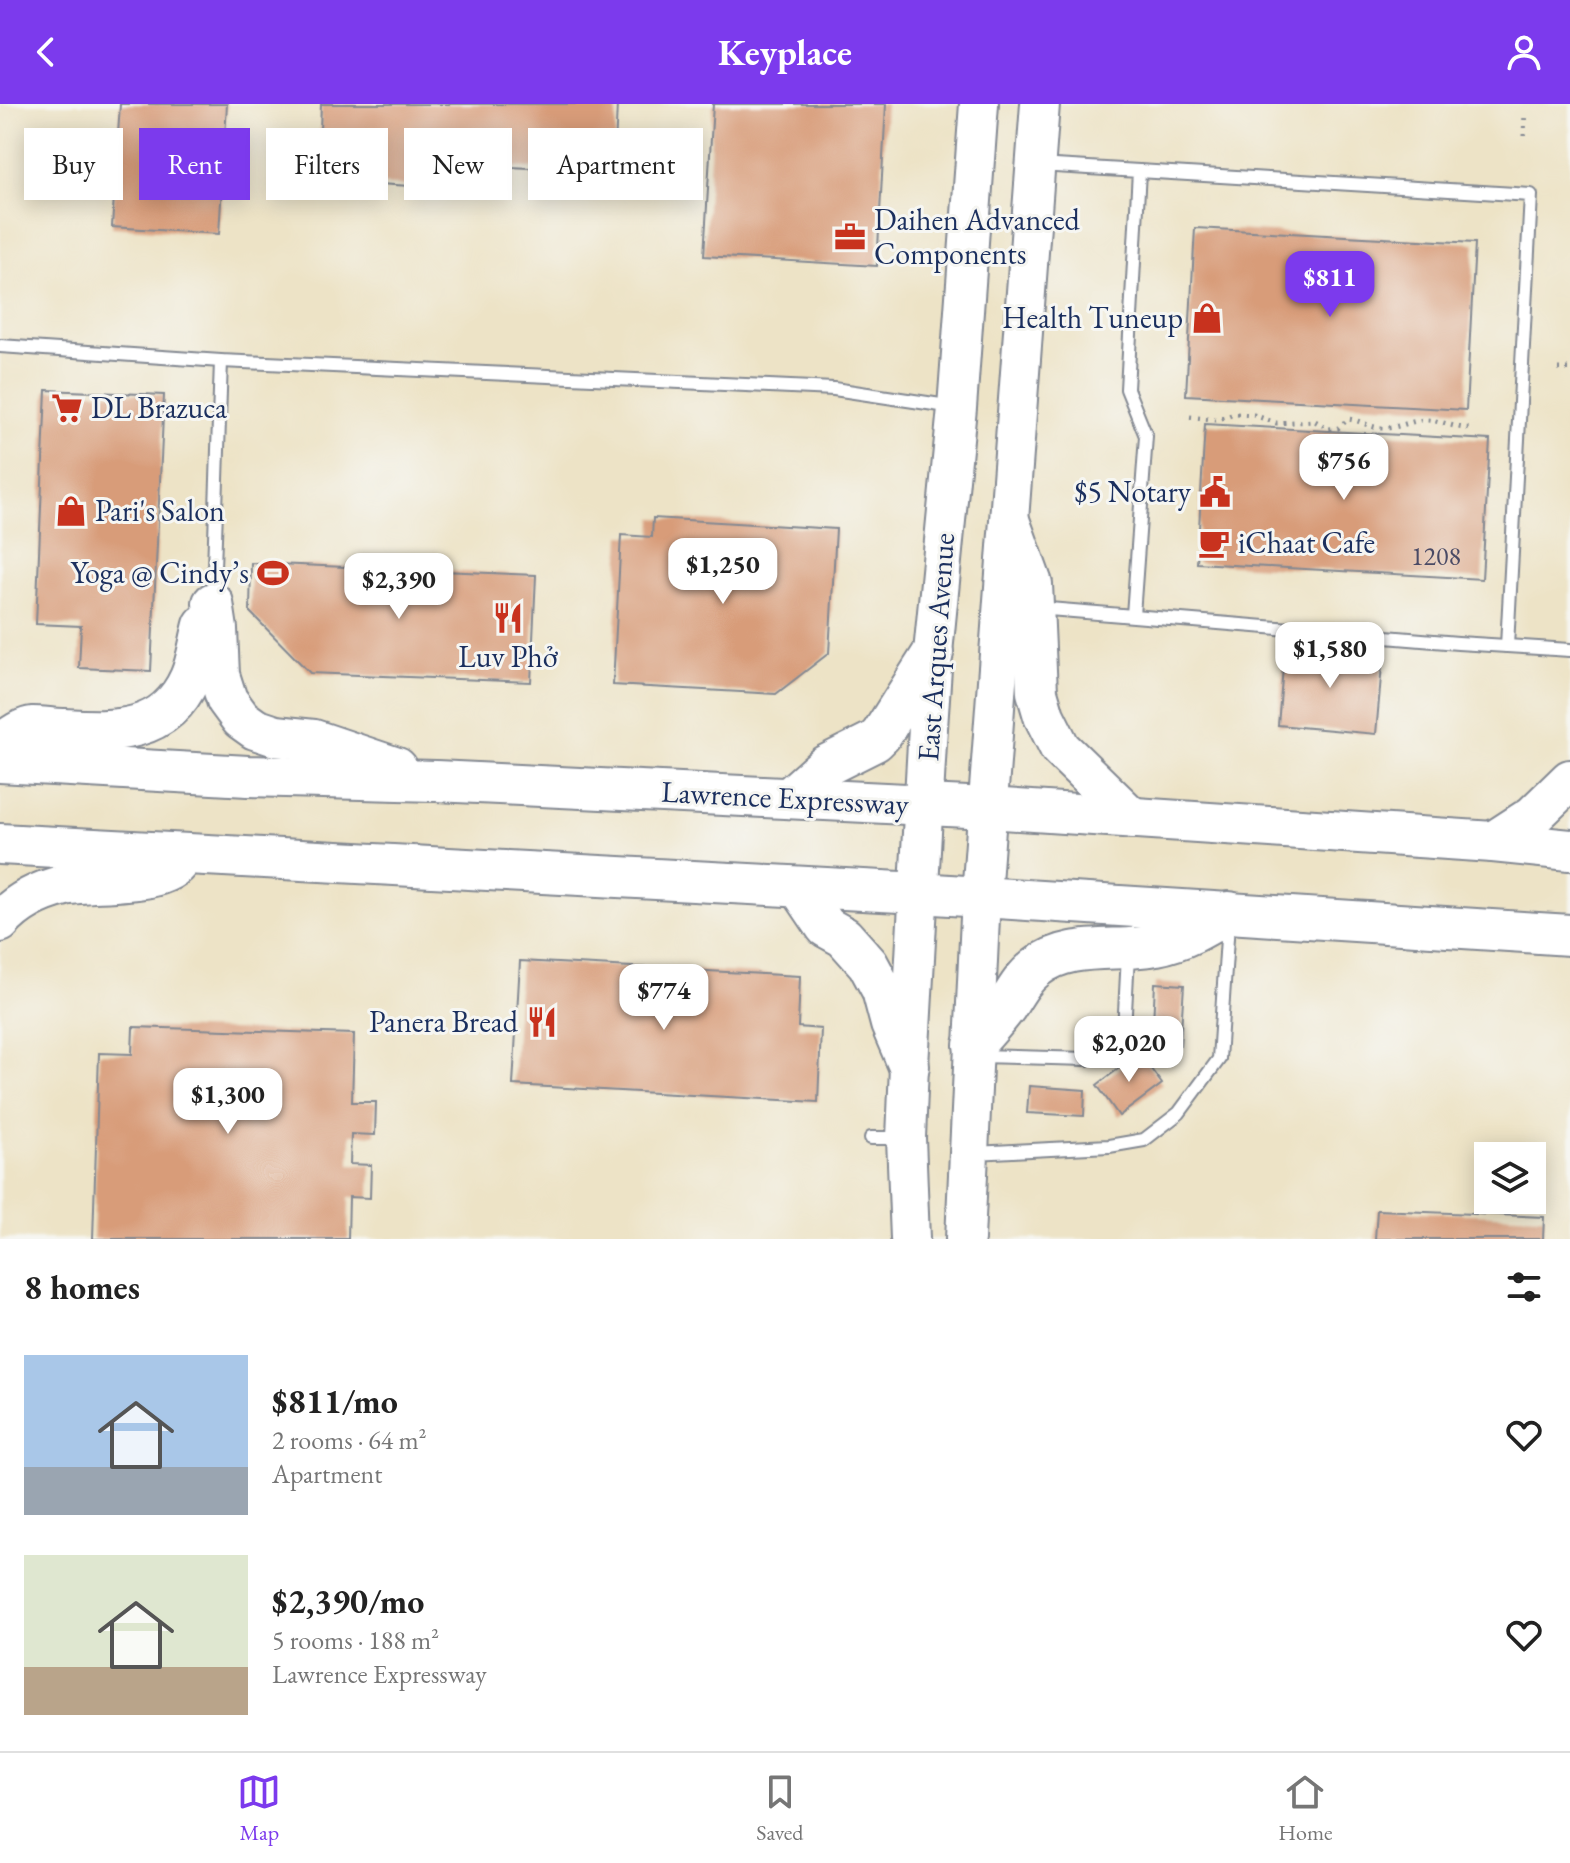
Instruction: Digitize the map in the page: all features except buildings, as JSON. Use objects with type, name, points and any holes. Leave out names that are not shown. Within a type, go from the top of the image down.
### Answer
[{"type":"highway","points":[[1010,523],[1032,584],[1037,692],[1044,716],[1060,748],[1132,818]]},
{"type":"highway","points":[[0,744],[30,727],[109,731],[136,727],[159,717],[172,706],[189,680],[213,603]]},
{"type":"highway","points":[[213,603],[219,675],[227,700],[241,719],[255,729],[276,736],[314,740],[436,781]]},
{"type":"highway","points":[[789,798],[825,766],[881,735],[933,653]]},
{"type":"highway","name":"Lawrence Expressway","points":[[0,762],[248,776],[436,781],[988,808],[1493,842],[1570,850]]},
{"type":"highway","points":[[1493,842],[1533,816],[1570,780]]},
{"type":"highway","points":[[0,844],[981,896],[1570,935]]},
{"type":"highway","points":[[0,922],[13,908],[48,890],[159,874],[175,868],[183,854]]},
{"type":"highway","points":[[799,887],[826,927],[844,937],[868,964],[882,990],[891,1024],[909,1066]]},
{"type":"highway","points":[[974,1050],[1019,984],[1037,966],[1076,951],[1156,945],[1190,936],[1229,912]]},
{"type":"main road","name":"East Arques Avenue","points":[[910,1239],[889,1138],[909,1066],[933,653],[957,408],[979,104]]},
{"type":"main road","points":[[965,1239],[981,896],[1040,104]]},
{"type":"lane","points":[[1035,165],[1531,195],[1507,646]]},
{"type":"lane","points":[[1133,615],[1146,436],[1127,389],[1139,171]]},
{"type":"lane","points":[[0,346],[221,361],[834,389],[957,408]]},
{"type":"lane","points":[[213,603],[221,361]]},
{"type":"lane","points":[[1034,607],[1570,650]]},
{"type":"lane","points":[[969,1153],[1109,1146],[1144,1140],[1179,1113],[1219,1059],[1229,912]]},
{"type":"lane","points":[[974,1050],[1087,1059],[1111,1053],[1124,1031],[1128,948]]},
{"type":"path","points":[[1524,136],[1525,113]]},
{"type":"path","points":[[1558,369],[1570,369]]},
{"type":"path","points":[[1190,417],[1215,420],[1235,414],[1254,415],[1276,423],[1315,421],[1329,429],[1338,428],[1348,419],[1383,429],[1424,420],[1462,429],[1474,428]]},
{"type":"place","name":"Daihen Advanced Components","points":[[850,237]]},
{"type":"place","name":"Health Tuneup","points":[[1207,318]]},
{"type":"place","name":"DL Brazuca","points":[[67,408]]},
{"type":"place","name":"$5 Notary","points":[[1215,492]]},
{"type":"place","name":"Pari's Salon","points":[[71,511]]},
{"type":"place","name":"iChaat Cafe","points":[[1214,543]]},
{"type":"place","name":"Yoga @ Cindy’s","points":[[273,573]]},
{"type":"place","name":"Luv Phở","points":[[508,618]]},
{"type":"place","name":"Panera Bread","points":[[542,1022]]}]
